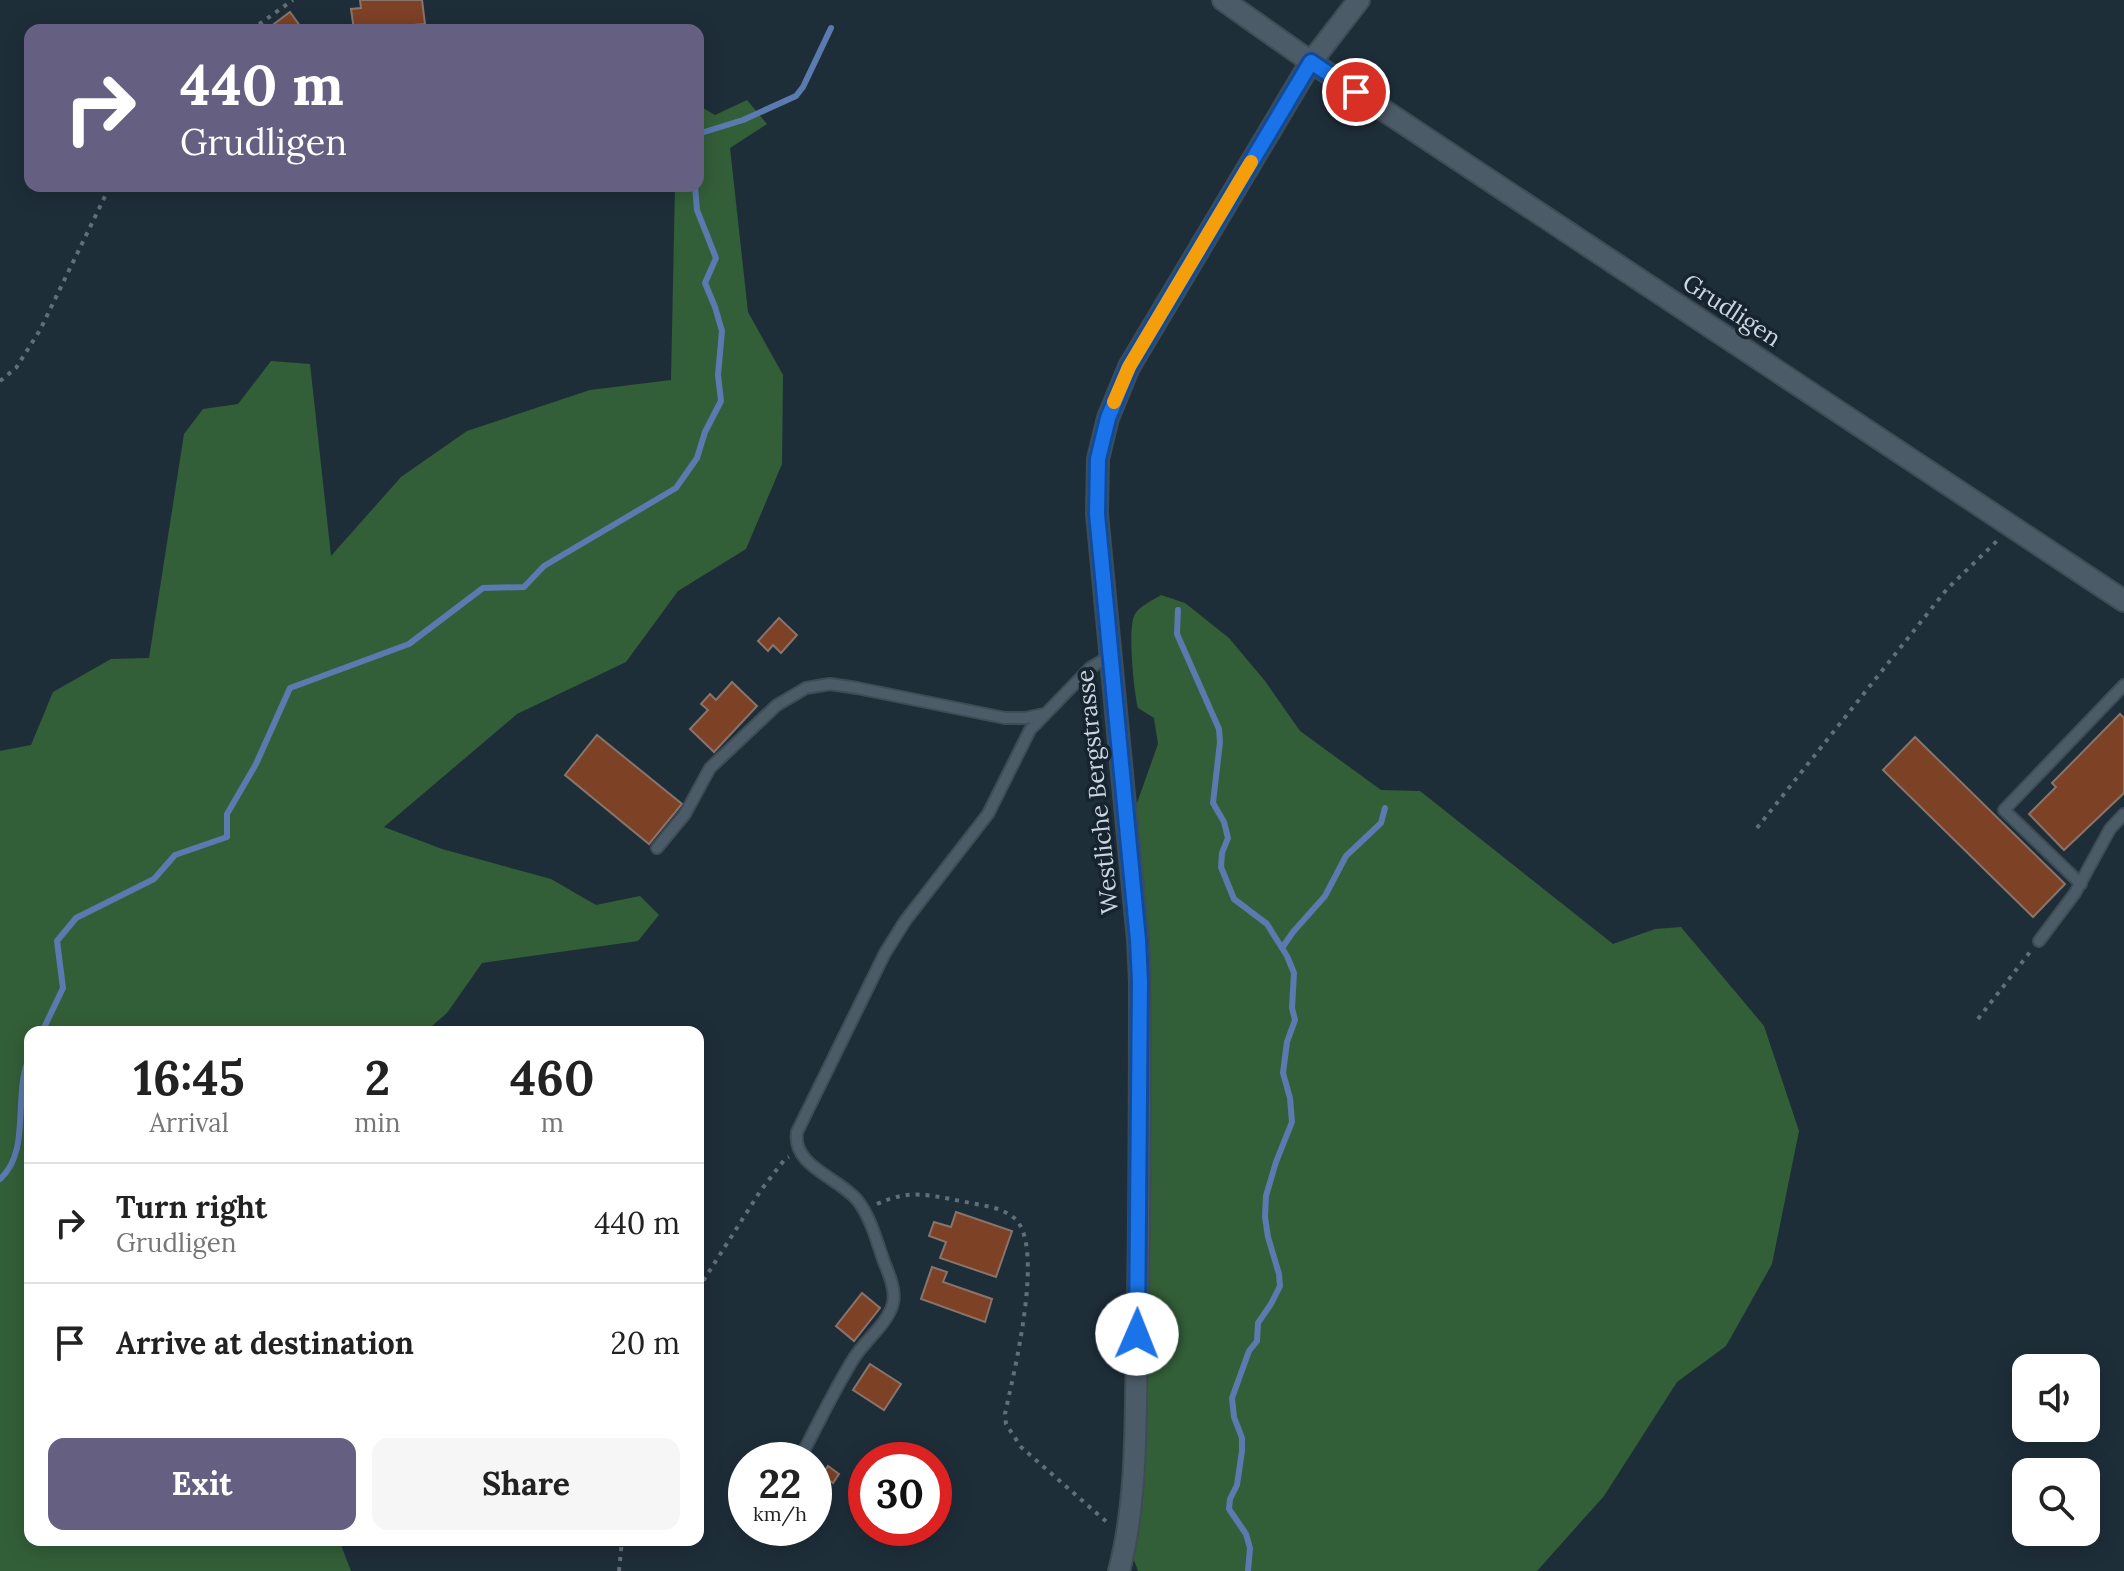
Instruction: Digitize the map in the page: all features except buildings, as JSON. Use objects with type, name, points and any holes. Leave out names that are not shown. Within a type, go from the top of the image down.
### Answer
[{"type":"street","name":"Grudligen","points":[[1223,0],[1311,62],[2124,601]]},
{"type":"street","name":"Westliche Bergstrasse","points":[[1119,1571],[1127,1532],[1135,1434],[1140,982],[1097,514],[1098,459],[1108,418],[1129,367],[1311,62],[1359,0]]},
{"type":"lane","points":[[809,1442],[855,1356],[893,1305],[894,1294],[864,1210],[848,1190],[798,1152],[797,1132],[885,953],[905,921],[988,814],[1030,730],[1090,668],[1110,656]]},
{"type":"lane","points":[[657,848],[685,814],[710,768],[777,705],[806,688],[830,684],[1005,718],[1044,714]]},
{"type":"lane","points":[[2081,884],[2004,810],[2124,685]]},
{"type":"lane","points":[[2039,941],[2081,884],[2110,829],[2124,814]]},
{"type":"path","points":[[259,24],[293,0]]},
{"type":"path","points":[[0,381],[16,368],[40,330],[107,192]]},
{"type":"path","points":[[1757,828],[1947,589],[2013,527]]},
{"type":"path","points":[[1978,1019],[2039,941]]},
{"type":"path","points":[[704,1280],[761,1190],[785,1159],[798,1152]]},
{"type":"path","points":[[864,1210],[894,1196],[919,1193],[999,1209],[1020,1224],[1026,1242],[1028,1296],[1005,1414],[1006,1424],[1021,1447],[1108,1524],[1127,1532]]},
{"type":"path","points":[[619,1571],[621,1546]]},
{"type":"green space","points":[[747,100],[767,124],[730,148],[748,312],[783,375],[782,464],[746,549],[678,591],[626,662],[517,714],[384,827],[442,849],[551,879],[596,905],[640,896],[659,915],[638,941],[482,963],[447,1013],[432,1026],[24,1026],[24,1546],[341,1546],[351,1571],[0,1571],[0,751],[31,745],[53,692],[111,659],[149,658],[184,434],[203,409],[238,404],[271,361],[310,364],[331,556],[401,477],[467,431],[590,390],[671,380],[675,192],[704,192],[704,109],[715,115]]},
{"type":"green space","points":[[1161,595],[1185,603],[1229,638],[1265,681],[1300,731],[1381,790],[1420,791],[1613,944],[1655,929],[1681,927],[1764,1026],[1799,1131],[1772,1264],[1726,1346],[1677,1382],[1604,1496],[1537,1571],[1138,1571],[1131,1552],[1131,820],[1158,744],[1154,718],[1138,708],[1131,645],[1135,614]]},
{"type":"waterway","points":[[704,132],[743,120],[796,96],[831,28]]},
{"type":"waterway","points":[[45,1026],[63,988],[57,941],[76,918],[154,879],[175,855],[227,837],[227,814],[256,764],[290,688],[409,644],[483,588],[524,587],[544,566],[676,488],[697,458],[705,432],[721,401],[718,375],[722,331],[705,283],[716,258],[697,210],[696,192]]},
{"type":"waterway","points":[[1178,610],[1177,634],[1219,729],[1213,803],[1224,822],[1228,838],[1221,867],[1234,899],[1267,924],[1294,973],[1292,1008],[1295,1020],[1287,1042],[1283,1073],[1292,1122],[1266,1196],[1265,1217],[1280,1286],[1258,1323],[1257,1341],[1249,1351],[1232,1398],[1234,1417],[1242,1438],[1242,1451],[1237,1485],[1229,1509],[1246,1534],[1250,1548],[1248,1571]]},
{"type":"waterway","points":[[1282,948],[1325,896],[1346,856],[1381,823],[1385,808]]},
{"type":"waterway","points":[[0,1179],[16,1153],[24,1076]]},
{"type":"slow traffic","points":[[1114,402],[1129,367],[1251,162]]},
{"type":"route","points":[[1137,1334],[1140,982],[1103,590],[1097,514],[1098,459],[1108,418],[1129,367],[1311,62],[1356,92]]}]
